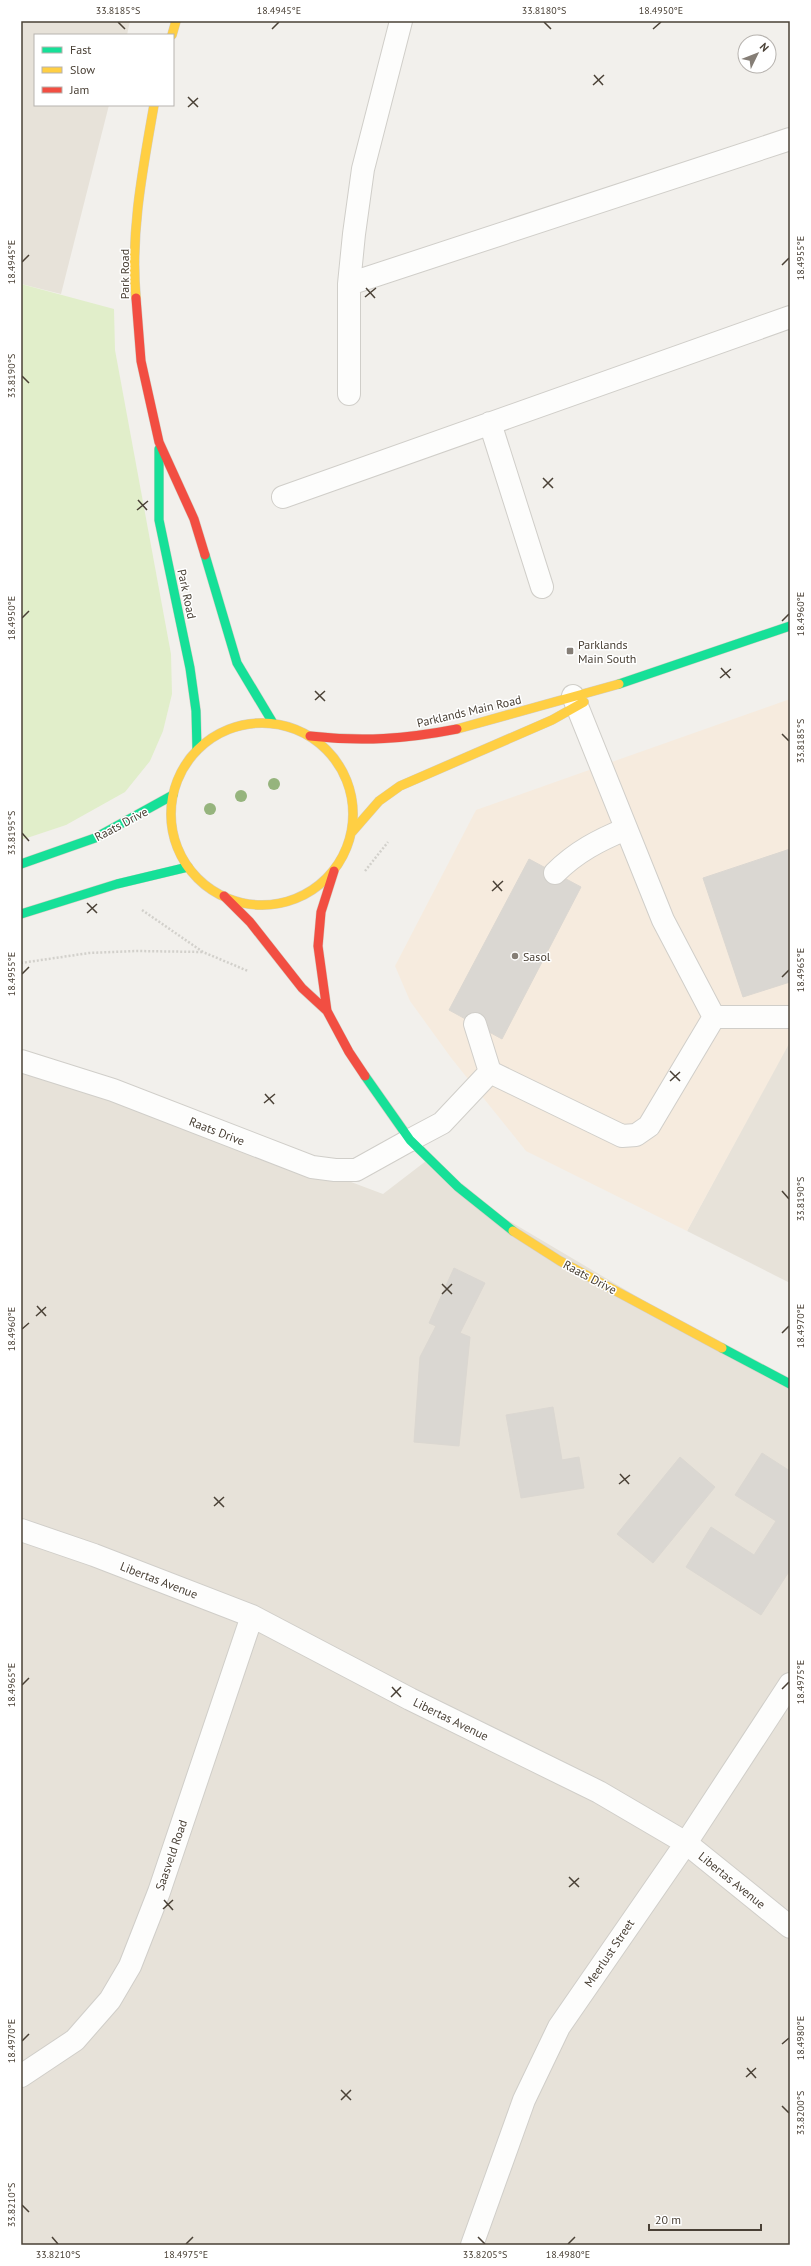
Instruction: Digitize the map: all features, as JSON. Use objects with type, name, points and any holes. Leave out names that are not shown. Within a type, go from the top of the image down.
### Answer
[{"type":"street","points":[[172,34],[176,21]]},
{"type":"street","points":[[349,394],[349,284],[364,169],[401,21]]},
{"type":"street","name":"Park Road","points":[[154,106],[139,189],[134,279],[141,360],[159,442],[194,519],[237,663],[273,723]]},
{"type":"street","points":[[349,284],[790,139]]},
{"type":"street","points":[[283,497],[790,317]]},
{"type":"street","points":[[490,423],[542,587]]},
{"type":"street","name":"Park Road","points":[[159,442],[159,520],[190,668],[196,711],[197,750]]},
{"type":"street","name":"Parklands Main Road","points":[[310,736],[365,740],[423,735],[575,701],[607,688],[790,626]]},
{"type":"street","points":[[575,701],[663,920],[714,1017]]},
{"type":"street","name":"Parklands Main Road","points":[[352,832],[379,801],[400,786],[545,723],[575,701]]},
{"type":"street","points":[[254,723],[273,723],[292,728],[310,736],[325,747],[338,763],[350,788],[353,808],[352,832],[346,852],[334,870],[319,885],[308,893],[285,902],[266,905],[252,904],[224,896],[210,889],[188,867],[175,839],[171,810],[173,795],[185,766],[197,750],[209,739],[239,726],[254,723]]},
{"type":"street","name":"Raats Drive","points":[[21,864],[95,838],[173,795]]},
{"type":"street","points":[[555,873],[580,852],[601,839],[626,829]]},
{"type":"street","points":[[21,914],[118,884],[188,867]]},
{"type":"street","name":"Raats Drive","points":[[327,1011],[318,946],[321,912],[334,870]]},
{"type":"street","name":"Raats Drive","points":[[224,896],[250,922],[302,988],[327,1011],[349,1052],[374,1092],[410,1140],[458,1187],[510,1229],[560,1261],[790,1384]]},
{"type":"street","points":[[714,1017],[790,1017]]},
{"type":"street","points":[[475,1024],[490,1072],[622,1136],[636,1135],[649,1126],[714,1017]]},
{"type":"street","name":"Raats Drive","points":[[21,1061],[113,1090],[312,1167],[334,1170],[356,1170],[410,1140]]},
{"type":"street","points":[[410,1140],[442,1123],[490,1072]]},
{"type":"street","name":"Libertas Avenue","points":[[21,1530],[94,1555],[252,1616],[410,1699],[599,1792],[686,1843],[790,1927]]},
{"type":"street","name":"Saasveld Road","points":[[21,2076],[75,2040],[110,2000],[130,1966],[159,1892],[252,1616]]},
{"type":"street","name":"Meerlust Street","points":[[472,2245],[524,2100],[559,2027],[686,1843],[790,1684]]},
{"type":"path","points":[[141,910],[203,952],[254,973]]},
{"type":"path","points":[[21,964],[90,953],[137,951],[203,952]]},
{"type":"shaded area","points":[[21,21],[130,21],[127,34],[34,34],[34,106],[109,106],[61,294],[21,284]]},
{"type":"shaded area","points":[[790,699],[790,1042],[687,1231],[526,1151],[452,1059],[410,1001],[395,966],[476,810]]},
{"type":"shaded area","points":[[790,1042],[790,1283],[687,1231]]},
{"type":"shaded area","points":[[21,1066],[112,1092],[383,1194],[426,1161],[455,1189],[790,1387],[790,2245],[21,2245]]},
{"type":"green space","points":[[21,284],[114,309],[115,350],[171,654],[172,694],[163,731],[150,761],[125,792],[66,825],[21,840]]},
{"type":"building","points":[[790,849],[790,982],[743,997],[703,878]]},
{"type":"building","points":[[529,859],[581,887],[502,1039],[449,1010]]},
{"type":"building","points":[[454,1268],[485,1283],[460,1333],[470,1337],[459,1446],[414,1442],[420,1357],[436,1326],[429,1323]]},
{"type":"building","points":[[553,1407],[562,1460],[579,1457],[584,1488],[521,1498],[506,1415]]},
{"type":"building","points":[[762,1453],[790,1471],[790,1570],[761,1615],[686,1567],[711,1527],[754,1555],[776,1521],[735,1495]]},
{"type":"building","points":[[680,1457],[715,1487],[653,1563],[617,1534]]},
{"type":"traffic: fast","points":[[159,449],[159,520],[190,668],[196,711],[197,750]]},
{"type":"traffic: fast","points":[[205,555],[237,663],[273,723]]},
{"type":"traffic: fast","points":[[619,684],[790,626]]},
{"type":"traffic: fast","points":[[21,864],[95,838],[173,795]]},
{"type":"traffic: fast","points":[[21,914],[117,884],[188,867]]},
{"type":"traffic: fast","points":[[365,1076],[410,1140],[458,1187],[513,1231]]},
{"type":"traffic: fast","points":[[722,1348],[790,1384]]},
{"type":"traffic: slow","points":[[172,34],[176,21]]},
{"type":"traffic: slow","points":[[136,298],[136,225],[154,106]]},
{"type":"traffic: slow","points":[[457,729],[619,684]]},
{"type":"traffic: slow","points":[[352,832],[379,801],[400,786],[552,720],[584,702]]},
{"type":"traffic: slow","points":[[262,723],[280,725],[297,730],[312,738],[332,756],[346,779],[351,796],[353,814],[351,832],[346,849],[338,864],[320,884],[297,898],[280,903],[262,905],[244,903],[227,898],[212,890],[192,872],[178,849],[173,832],[171,814],[173,796],[178,779],[186,764],[204,744],[227,730],[244,725],[262,723]]},
{"type":"traffic: slow","points":[[513,1231],[560,1261],[722,1348]]},
{"type":"traffic: jam","points":[[136,298],[141,361],[159,442],[194,519],[205,555]]},
{"type":"traffic: jam","points":[[310,736],[366,739],[402,737],[457,729]]},
{"type":"traffic: jam","points":[[327,1011],[318,946],[321,912],[334,871]]},
{"type":"traffic: jam","points":[[224,896],[250,922],[302,988],[327,1011],[349,1052],[365,1076]]},
{"type":"place","name":"Parklands Main South","points":[[570,651]]},
{"type":"place","name":"Sasol","points":[[515,956]]}]
